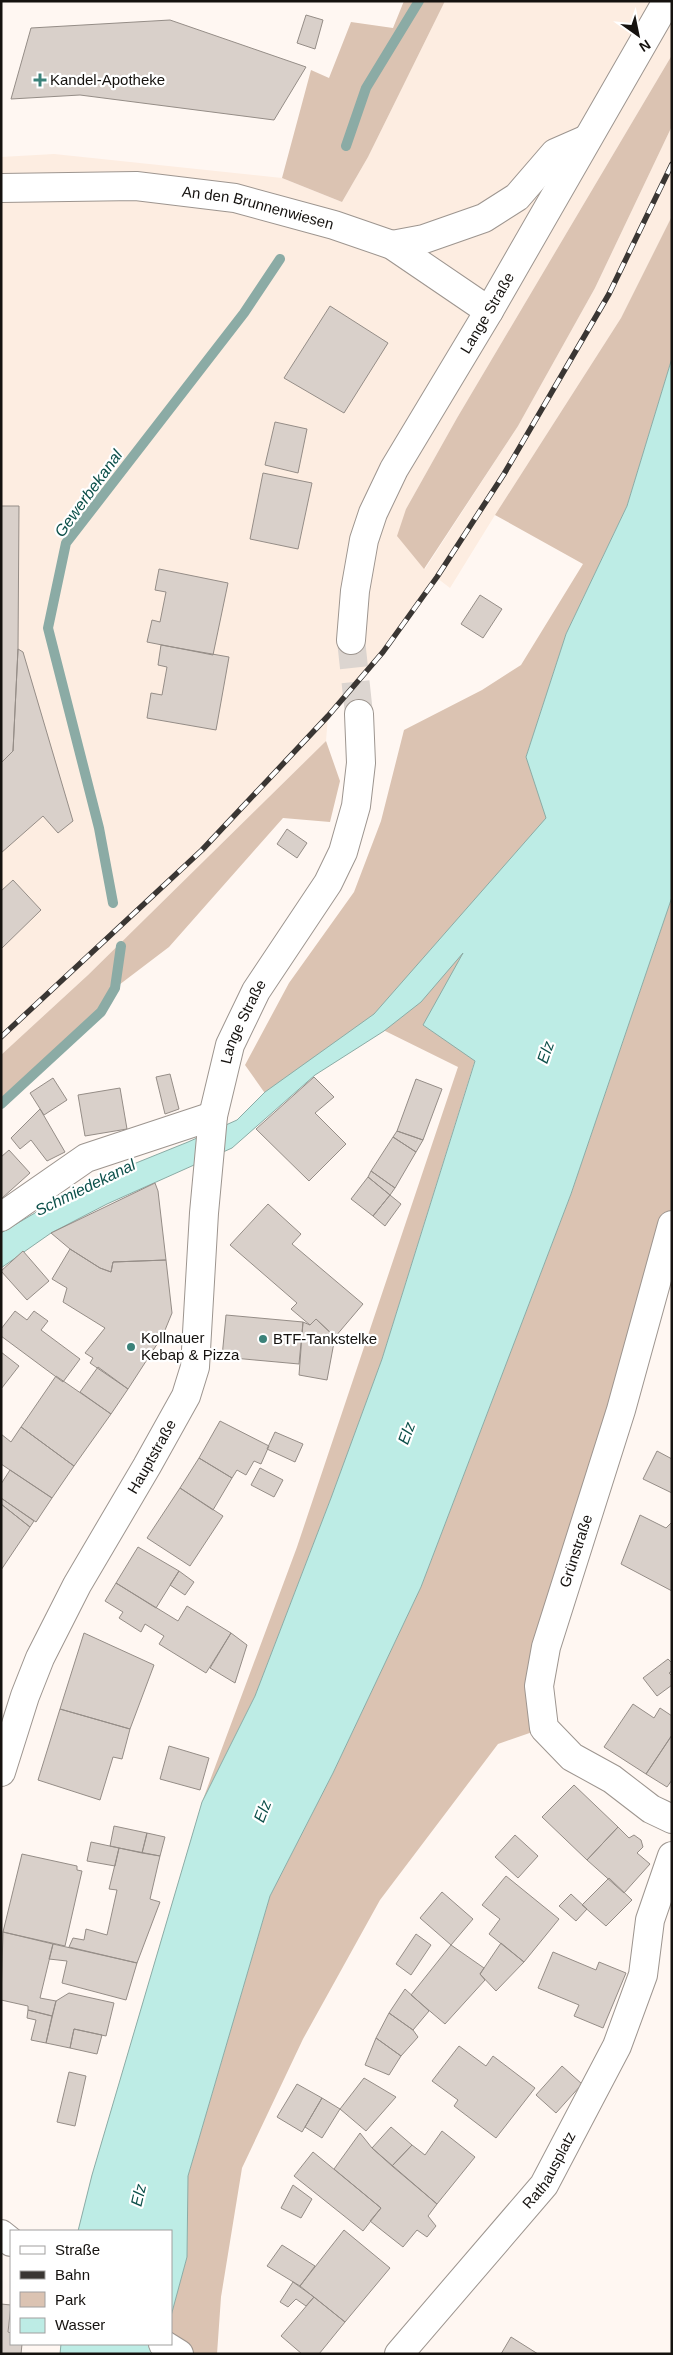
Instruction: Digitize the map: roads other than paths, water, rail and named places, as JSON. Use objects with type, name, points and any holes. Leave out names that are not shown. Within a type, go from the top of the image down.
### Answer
[{"type":"street","name":"Lange Straße","points":[[351,640],[358,569],[364,540],[373,513],[394,469],[489,311],[667,1]]},
{"type":"street","points":[[392,245],[424,238],[484,218],[517,197],[555,153],[587,139]]},
{"type":"street","name":"An den Brunnenwiesen","points":[[1,188],[136,186],[235,198],[334,225],[392,245],[489,311]]},
{"type":"street","name":"Lange Straße","points":[[213,1116],[230,1045],[256,991],[328,882],[343,852],[356,806],[361,763],[359,714]]},
{"type":"street","points":[[1,1217],[86,1158],[213,1116]]},
{"type":"street","name":"Hauptstraße","points":[[1,1772],[25,1696],[40,1658],[77,1585],[186,1396],[195,1367],[204,1213],[213,1116]]},
{"type":"street","name":"Grünstraße","points":[[672,1225],[621,1410],[546,1646],[539,1686],[544,1728],[572,1757],[612,1779],[651,1809],[672,1819]]},
{"type":"street","name":"Rathausplatz","points":[[399,2354],[544,2185],[617,2046],[643,1975],[650,1920],[672,1856]]},
{"type":"street","points":[[165,2345],[179,2354]]},
{"type":"water","points":[[672,358],[672,897],[571,1194],[421,1587],[333,1773],[270,1896],[188,2176],[187,2257],[172,2312],[172,2230],[78,2230],[92,2175],[202,1802],[255,1696],[331,1498],[382,1359],[475,1061],[423,1025],[463,953],[421,1002],[384,1031],[315,1075],[232,1148],[107,1204],[51,1233],[1,1268],[1,1233],[84,1184],[237,1120],[265,1092],[374,1014],[546,818],[526,757],[566,634],[627,506]]},
{"type":"water","points":[[61,2345],[171,2345],[171,2354],[60,2354]]},
{"type":"waterway","name":"Gewerbekanal","points":[[346,146],[366,88],[419,1]]},
{"type":"waterway","name":"Gewerbekanal","points":[[113,903],[99,828],[48,628],[66,543],[244,313],[280,259]]},
{"type":"waterway","name":"Gewerbekanal","points":[[1,1104],[101,1012],[115,988],[121,946]]},
{"type":"tunnel","points":[[351,640],[359,714]]},
{"type":"railway","points":[[1,1037],[202,850],[328,716],[383,652],[437,577],[504,474],[609,294],[672,164]]},
{"type":"place","name":"Kandel-Apotheke","points":[[40,80]]},
{"type":"place","name":"BTF-Tankstelke","points":[[263,1339]]},
{"type":"place","name":"Kollnauer Kebap & Pizza","points":[[131,1347]]},
{"type":"water label","name":"Elz","points":[[545,1052]]},
{"type":"water label","name":"Schmiedekanal","points":[[85,1187]]},
{"type":"water label","name":"Elz","points":[[406,1433]]},
{"type":"water label","name":"Elz","points":[[262,1811]]},
{"type":"water label","name":"Elz","points":[[138,2195]]}]
